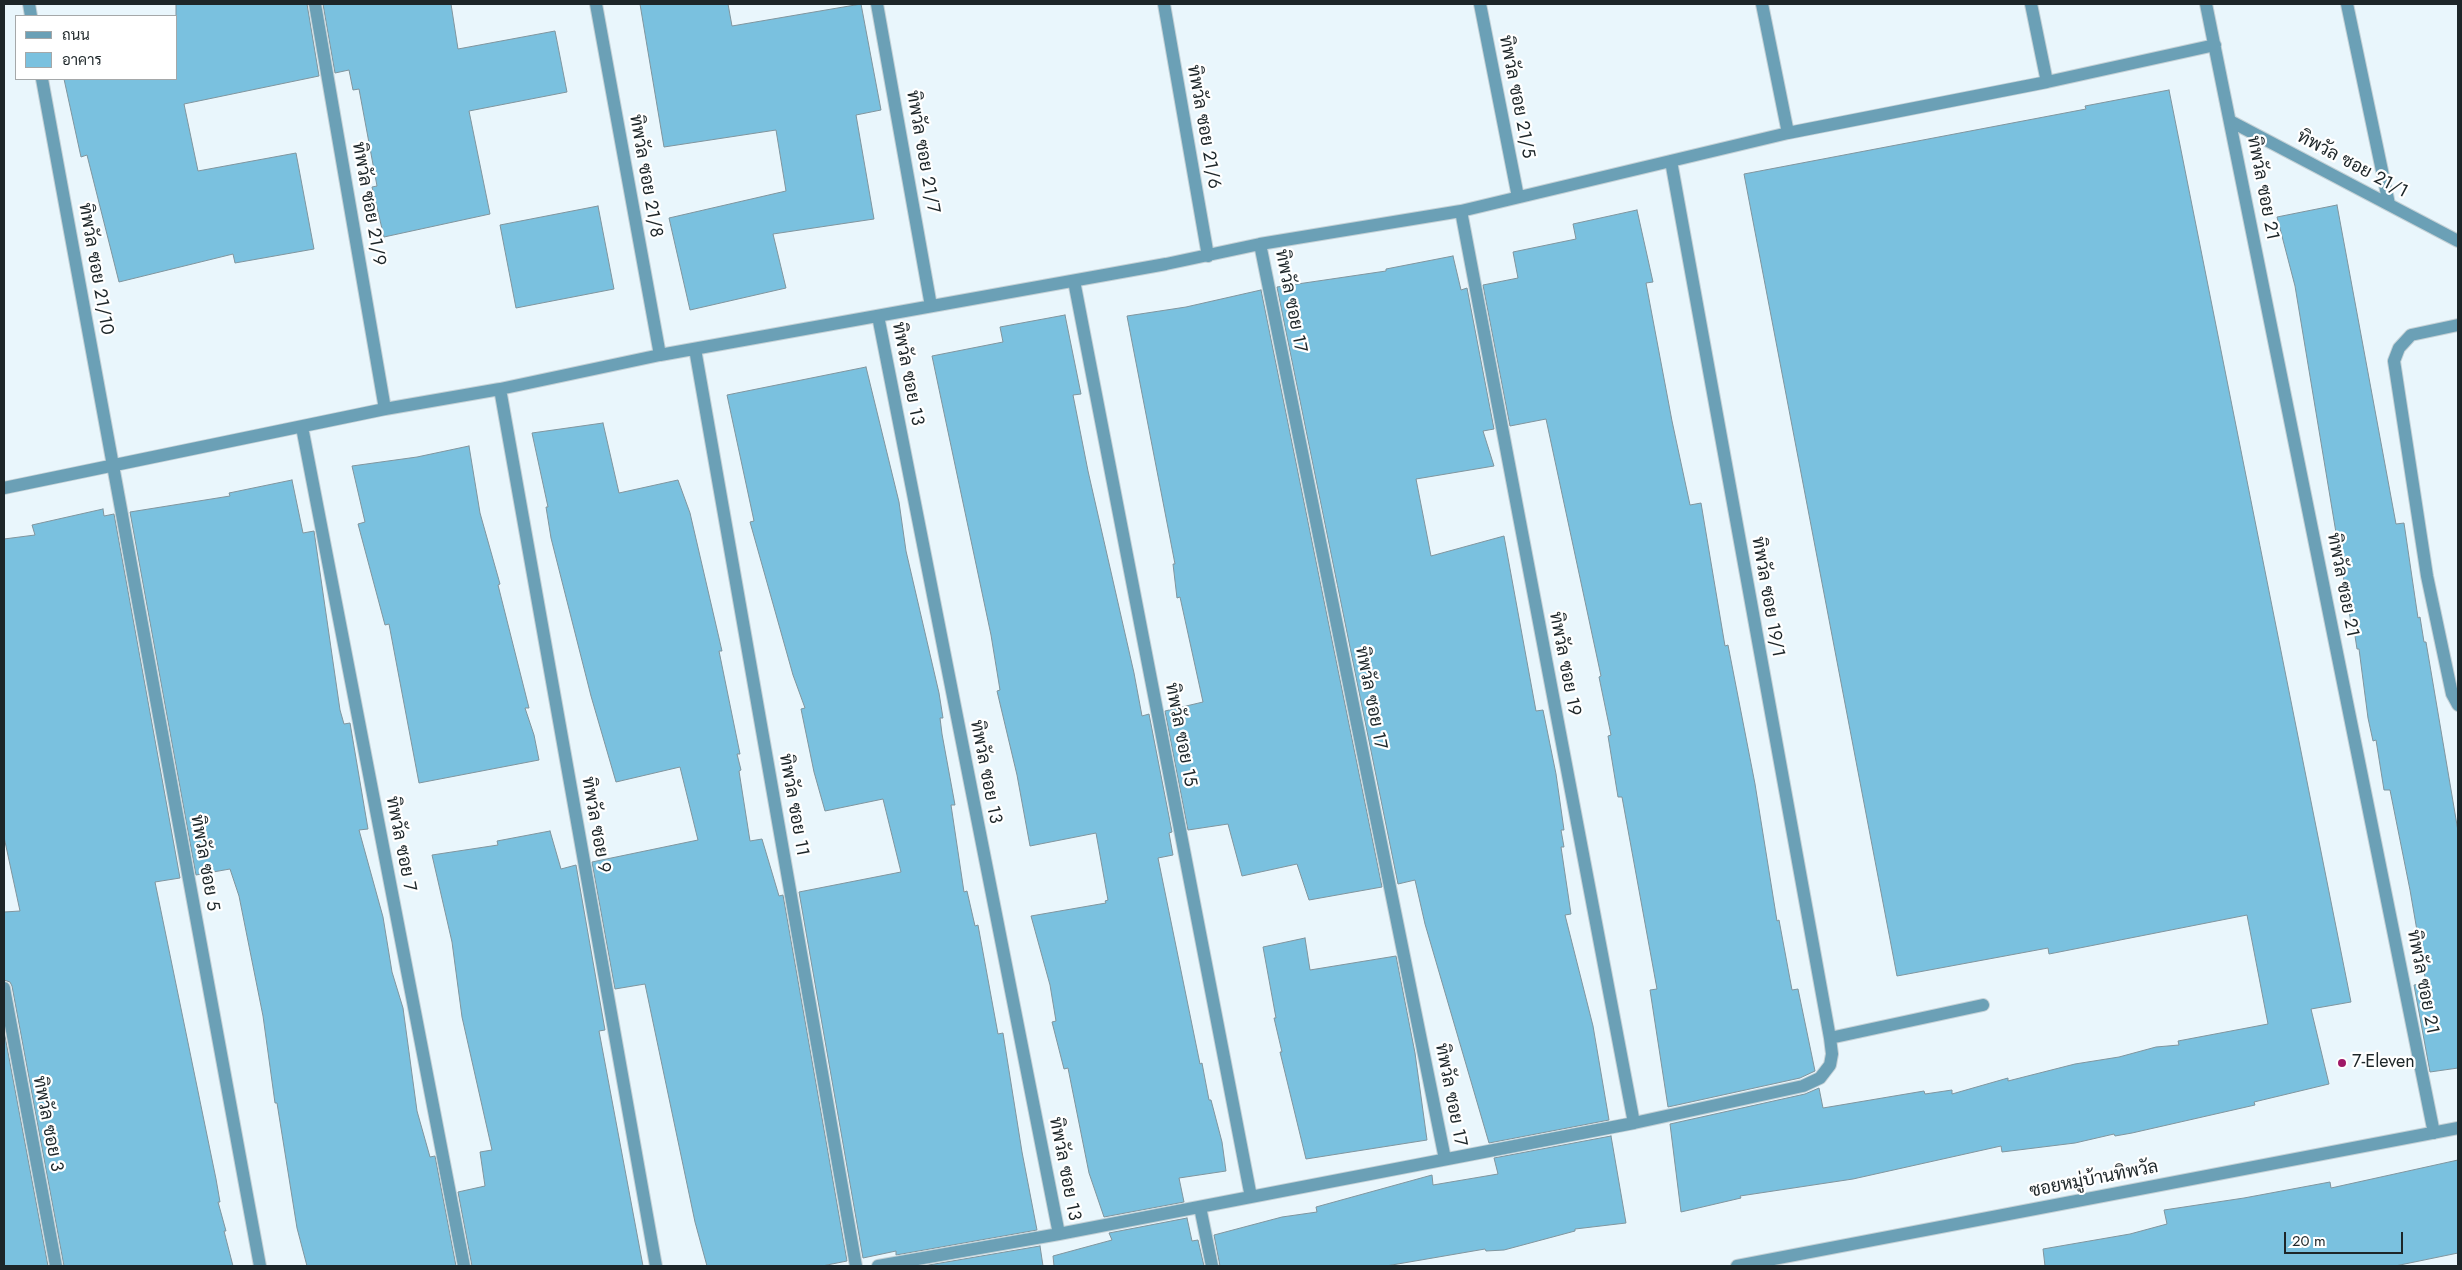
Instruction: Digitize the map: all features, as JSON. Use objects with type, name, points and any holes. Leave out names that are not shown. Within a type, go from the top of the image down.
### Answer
[{"type":"street","name":"ทิพวัล ซอย 21/9","points":[[316,4],[385,409]]},
{"type":"street","name":"ทิพวัล ซอย 21/8","points":[[596,4],[660,355]]},
{"type":"street","name":"ทิพวัล ซอย 21/7","points":[[877,4],[931,306]]},
{"type":"street","name":"ทิพวัล ซอย 21/6","points":[[1164,4],[1208,256]]},
{"type":"street","name":"ทิพวัล ซอย 21/5","points":[[1480,4],[1518,197]]},
{"type":"street","points":[[1762,4],[1788,133]]},
{"type":"street","points":[[2031,4],[2047,82]]},
{"type":"street","name":"ทิพวัล ซอย 21","points":[[2206,4],[2434,1133]]},
{"type":"street","points":[[2347,4],[2389,204]]},
{"type":"street","points":[[4,488],[302,428],[385,409],[500,389],[660,355],[1074,281],[1208,256],[1260,244],[1460,211],[1788,133],[2047,82],[2214,45]]},
{"type":"street","name":"ทิพวัล ซอย 21/10","points":[[42,80],[113,465]]},
{"type":"street","name":"ทิพวัล ซอย 21/1","points":[[2230,120],[2458,242]]},
{"type":"street","name":"ทิพวัล ซอย 19/1","points":[[878,1266],[1058,1234],[1634,1123],[1803,1086],[1820,1078],[1830,1065],[1832,1054],[1830,1038],[1671,161]]},
{"type":"street","name":"ทิพวัล ซอย 19","points":[[1460,211],[1634,1123]]},
{"type":"street","name":"ทิพวัล ซอย 17","points":[[1260,244],[1445,1159]]},
{"type":"street","name":"ทิพวัล ซอย 15","points":[[1074,281],[1251,1197]]},
{"type":"street","name":"ทิพวัล ซอย 13","points":[[878,316],[1058,1234]]},
{"type":"street","points":[[2458,325],[2411,335],[2399,348],[2394,361],[2427,576],[2452,694],[2458,705]]},
{"type":"street","name":"ทิพวัล ซอย 11","points":[[695,350],[856,1266]]},
{"type":"street","name":"ทิพวัล ซอย 9","points":[[500,389],[656,1266]]},
{"type":"street","name":"ทิพวัล ซอย 7","points":[[302,428],[464,1266]]},
{"type":"street","name":"ทิพวัล ซอย 5","points":[[113,465],[260,1266]]},
{"type":"street","name":"ทิพวัล ซอย 3","points":[[4,988],[56,1266]]},
{"type":"street","points":[[1830,1038],[1983,1005]]},
{"type":"street","name":"ซอยหมู่บ้านทิพวัล","points":[[1737,1266],[2458,1128]]},
{"type":"street","points":[[1200,1207],[1212,1266]]},
{"type":"building","points":[[176,4],[307,4],[319,76],[184,104],[198,171],[296,153],[314,249],[235,263],[233,254],[119,282],[87,155],[81,157],[64,80],[178,80],[178,15],[176,15]]},
{"type":"building","points":[[323,4],[451,4],[458,49],[555,31],[567,92],[469,111],[490,214],[384,237],[372,187],[377,186],[359,89],[353,90],[349,70],[335,73]]},
{"type":"building","points":[[640,4],[728,4],[732,26],[861,4],[881,110],[856,115],[874,219],[773,234],[786,288],[690,310],[669,218],[786,191],[776,130],[664,147]]},
{"type":"building","points":[[2169,90],[2351,1002],[2311,1009],[2329,1084],[2254,1102],[2255,1105],[2132,1133],[2115,1136],[2114,1134],[2075,1143],[2002,1152],[2001,1146],[1853,1179],[1740,1196],[1741,1198],[1681,1212],[1670,1124],[1805,1094],[1819,1088],[1823,1108],[1924,1091],[1925,1094],[1952,1090],[1952,1094],[2008,1078],[2008,1081],[2075,1064],[2119,1057],[2156,1047],[2179,1045],[2178,1041],[2268,1024],[2247,915],[2049,954],[2048,948],[1897,976],[1744,174],[2086,109],[2085,106]]},
{"type":"building","points":[[2337,205],[2396,524],[2404,523],[2418,618],[2420,617],[2424,642],[2426,642],[2458,831],[2458,1068],[2430,1072],[2414,985],[2426,983],[2410,890],[2390,790],[2384,790],[2376,740],[2373,741],[2368,718],[2359,649],[2357,649],[2353,623],[2351,623],[2295,286],[2277,217]]},
{"type":"building","points":[[598,206],[614,289],[516,308],[500,225]]},
{"type":"building","points":[[1637,210],[1653,282],[1646,283],[1672,421],[1690,505],[1701,503],[1725,646],[1728,645],[1755,784],[1777,921],[1779,920],[1792,990],[1798,989],[1815,1071],[1800,1078],[1668,1107],[1650,990],[1657,989],[1622,797],[1618,797],[1608,736],[1611,735],[1599,677],[1601,676],[1546,419],[1510,426],[1483,285],[1518,278],[1513,252],[1576,239],[1573,224]]},
{"type":"building","points":[[1453,256],[1461,290],[1467,288],[1494,429],[1483,431],[1494,466],[1416,479],[1431,556],[1504,536],[1536,711],[1543,710],[1556,774],[1564,830],[1561,830],[1564,847],[1561,847],[1571,914],[1565,915],[1593,1026],[1609,1120],[1489,1143],[1425,924],[1415,880],[1398,884],[1277,287],[1386,271],[1386,269]]},
{"type":"building","points":[[1261,290],[1382,887],[1309,900],[1297,864],[1242,876],[1228,824],[1188,830],[1165,711],[1203,702],[1180,597],[1177,598],[1173,564],[1175,564],[1127,316],[1186,307]]},
{"type":"building","points":[[1065,315],[1081,394],[1073,395],[1088,471],[1142,716],[1149,714],[1172,832],[1169,833],[1173,855],[1158,858],[1200,1064],[1202,1063],[1209,1100],[1211,1100],[1222,1142],[1226,1171],[1179,1178],[1184,1202],[1104,1217],[1089,1173],[1068,1068],[1064,1069],[1052,1022],[1056,1021],[1050,985],[1031,916],[1106,903],[1105,901],[1108,900],[1096,833],[1030,846],[1017,775],[997,691],[1000,690],[991,635],[932,356],[1003,342],[1000,327]]},
{"type":"building","points":[[866,367],[899,502],[906,551],[939,693],[943,718],[940,718],[942,734],[955,805],[951,805],[964,892],[967,891],[975,926],[978,925],[998,1034],[1003,1033],[1022,1152],[1037,1230],[896,1255],[896,1251],[863,1258],[799,892],[901,872],[883,799],[825,811],[814,772],[801,709],[805,708],[793,675],[750,522],[754,521],[727,395]]},
{"type":"building","points":[[603,423],[619,493],[678,480],[690,513],[722,651],[719,651],[740,754],[737,754],[741,770],[739,771],[750,841],[762,839],[779,896],[783,895],[847,1261],[822,1266],[707,1266],[695,1222],[645,984],[615,989],[592,862],[698,840],[680,767],[616,782],[591,696],[551,538],[546,507],[548,507],[532,433]]},
{"type":"building","points":[[469,446],[480,513],[500,584],[498,585],[529,708],[525,708],[534,735],[539,760],[419,783],[389,624],[385,625],[358,524],[365,522],[352,466],[417,457]]},
{"type":"building","points":[[292,480],[303,533],[314,531],[340,710],[344,724],[350,723],[368,829],[359,830],[383,917],[392,972],[403,1008],[417,1111],[430,1157],[435,1156],[456,1266],[307,1266],[297,1228],[277,1103],[275,1103],[263,1016],[239,896],[230,869],[196,875],[130,512],[230,496],[229,493]]},
{"type":"building","points":[[103,509],[104,516],[114,514],[180,878],[155,882],[216,1179],[220,1202],[218,1202],[233,1266],[64,1266],[12,986],[10,982],[4,980],[4,912],[20,911],[4,837],[4,539],[35,535],[32,525]]},
{"type":"building","points":[[550,831],[561,869],[576,865],[605,1030],[599,1031],[643,1266],[472,1266],[458,1192],[485,1186],[480,1152],[492,1150],[462,1017],[452,942],[432,855],[498,845],[497,841]]},
{"type":"building","points":[[1305,938],[1310,970],[1396,956],[1415,1053],[1427,1140],[1306,1159],[1280,1052],[1282,1052],[1274,1018],[1276,1018],[1263,947]]},
{"type":"building","points":[[4,1031],[48,1266],[4,1266]]},
{"type":"building","points":[[1611,1136],[1626,1223],[1575,1229],[1575,1231],[1504,1250],[1486,1251],[1485,1249],[1386,1266],[1220,1266],[1214,1235],[1282,1217],[1317,1212],[1316,1207],[1432,1175],[1433,1185],[1498,1174],[1494,1158]]},
{"type":"building","points":[[2458,1160],[2458,1253],[2395,1266],[2045,1266],[2043,1249],[2130,1234],[2167,1224],[2164,1210],[2330,1182],[2331,1188]]},
{"type":"building","points":[[1187,1218],[1192,1241],[1198,1240],[1204,1266],[1054,1266],[1053,1256],[1112,1240],[1109,1233]]},
{"type":"building","points":[[1040,1246],[1043,1266],[923,1266]]},
{"type":"place","name":"7-Eleven","points":[[2342,1063]]}]
